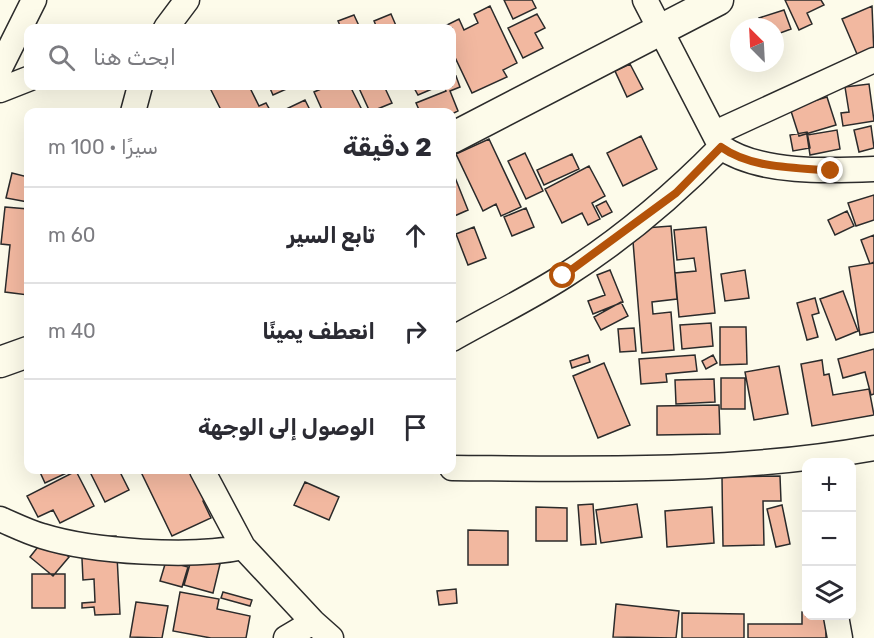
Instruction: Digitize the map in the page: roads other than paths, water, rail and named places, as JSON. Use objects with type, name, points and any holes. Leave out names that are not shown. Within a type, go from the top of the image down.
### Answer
[{"type":"main road","points":[[456,136],[658,29],[718,0]]},
{"type":"main road","points":[[0,362],[24,353]]},
{"type":"street","points":[[0,68],[34,0]]},
{"type":"street","points":[[169,24],[187,0]]},
{"type":"street","points":[[645,0],[658,29],[718,140],[729,153],[759,163],[831,171],[874,169]]},
{"type":"street","points":[[456,337],[591,258],[676,193],[718,140],[874,60]]},
{"type":"street","points":[[0,90],[24,81]]},
{"type":"street","points":[[134,108],[139,90]]},
{"type":"street","points":[[826,458],[874,448]]},
{"type":"street","points":[[456,468],[675,467],[802,461]]},
{"type":"street","points":[[204,474],[243,547],[313,622],[331,638]]},
{"type":"street","points":[[0,519],[41,536],[99,546],[179,553],[243,547]]},
{"type":"street","points":[[837,620],[840,638]]},
{"type":"street","points":[[285,638],[313,622]]}]
